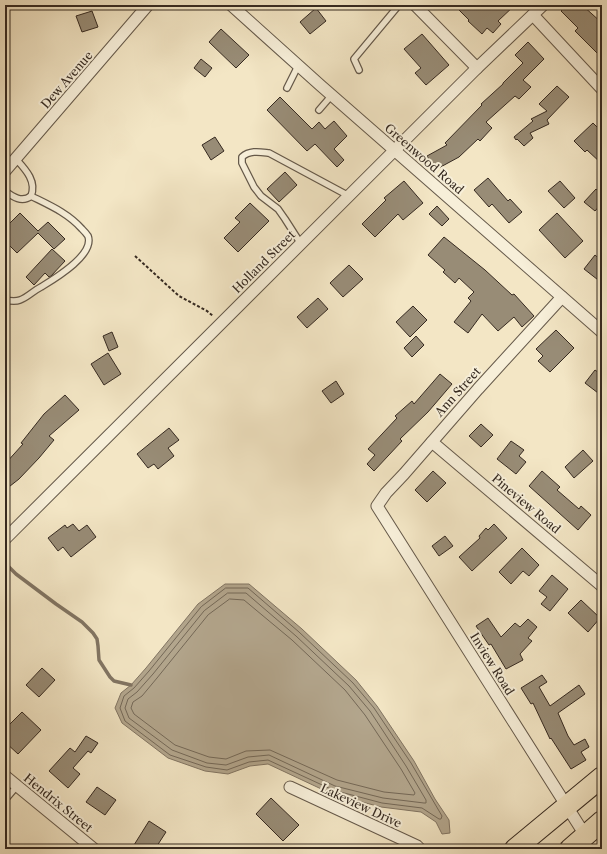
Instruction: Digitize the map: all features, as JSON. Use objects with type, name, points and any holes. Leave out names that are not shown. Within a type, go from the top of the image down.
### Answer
[{"type":"highway","points":[[515,849],[602,777]]},
{"type":"highway","points":[[570,849],[602,821]]},
{"type":"street","name":"Dew Avenue","points":[[5,171],[148,5]]},
{"type":"street","name":"Greenwood Road","points":[[231,5],[298,66],[602,332]]},
{"type":"street","points":[[414,5],[476,68]]},
{"type":"street","name":"Holland Street","points":[[5,539],[476,68],[543,5]]},
{"type":"street","points":[[533,15],[602,89]]},
{"type":"street","name":"Ann Street","points":[[377,506],[386,493],[478,389],[562,297]]},
{"type":"street","name":"Pineview Road","points":[[432,442],[602,586]]},
{"type":"street","name":"Inview Road","points":[[377,506],[585,835]]},
{"type":"street","name":"Hendrix Street","points":[[5,776],[94,849]]},
{"type":"street","name":"Lakeview Drive","points":[[290,787],[417,846],[420,849]]},
{"type":"lane","points":[[359,70],[354,59],[400,5]]},
{"type":"lane","points":[[287,88],[298,66]]},
{"type":"lane","points":[[319,110],[332,95]]},
{"type":"lane","points":[[301,244],[278,209],[261,196],[254,187],[242,163],[242,157],[246,153],[269,153],[349,196]]},
{"type":"lane","points":[[5,191],[15,198],[24,199],[31,196],[33,191],[33,184],[30,177],[16,158]]},
{"type":"lane","points":[[5,300],[18,301],[27,297],[62,274],[82,255],[87,247],[87,234],[77,223],[60,211],[31,196]]},
{"type":"lane","points":[[5,800],[17,786]]},
{"type":"path","points":[[135,256],[179,296],[207,311],[222,323]]},
{"type":"water","points":[[225,584],[249,584],[302,629],[356,680],[377,706],[414,761],[435,799],[449,820],[450,833],[442,834],[436,822],[421,812],[381,807],[332,794],[268,764],[250,766],[228,774],[205,771],[168,758],[122,723],[115,708],[121,693],[131,685],[146,668],[198,604]]},
{"type":"building","points":[[454,5],[515,5],[498,21],[501,24],[493,33],[487,28],[482,34]]},
{"type":"building","points":[[567,5],[582,5],[602,23],[602,58],[575,31],[578,28],[561,11]]},
{"type":"building","points":[[316,8],[326,21],[310,34],[300,22]]},
{"type":"building","points":[[92,11],[98,27],[82,32],[76,16]]},
{"type":"building","points":[[221,29],[249,55],[236,68],[209,42]]},
{"type":"building","points":[[422,34],[449,65],[426,85],[415,73],[421,68],[404,49]]},
{"type":"building","points":[[528,42],[544,59],[523,80],[531,87],[519,99],[515,96],[486,122],[492,128],[480,141],[478,139],[459,157],[435,170],[427,156],[447,145],[445,143],[482,105],[481,104],[523,63],[515,55]]},
{"type":"building","points":[[201,59],[212,68],[205,77],[194,68]]},
{"type":"building","points":[[557,86],[569,97],[547,120],[549,124],[530,133],[533,138],[524,146],[514,137],[533,121],[531,119],[547,111],[539,104]]},
{"type":"building","points":[[280,97],[312,129],[319,122],[325,129],[334,121],[347,136],[334,149],[344,160],[337,167],[315,144],[307,151],[267,110]]},
{"type":"building","points":[[593,123],[602,132],[602,164],[587,150],[585,152],[574,141]]},
{"type":"building","points":[[215,137],[224,151],[211,160],[202,145]]},
{"type":"building","points":[[285,172],[297,185],[279,202],[267,189]]},
{"type":"building","points":[[488,178],[508,201],[510,199],[522,212],[509,223],[492,204],[489,207],[474,190]]},
{"type":"building","points":[[404,181],[423,203],[403,220],[398,214],[375,237],[362,224],[386,200],[384,198]]},
{"type":"building","points":[[560,181],[575,198],[564,208],[548,191]]},
{"type":"building","points":[[596,189],[602,194],[602,203],[595,211],[584,202]]},
{"type":"building","points":[[250,203],[269,221],[238,252],[224,238],[240,222],[235,218]]},
{"type":"building","points":[[437,206],[449,219],[442,226],[429,214]]},
{"type":"building","points":[[20,213],[38,231],[48,222],[65,239],[54,249],[38,233],[17,253],[5,241],[5,228]]},
{"type":"building","points":[[557,213],[583,241],[565,258],[539,230]]},
{"type":"building","points":[[444,237],[485,270],[512,295],[514,294],[534,316],[522,327],[514,317],[498,331],[482,314],[468,333],[454,322],[471,301],[468,298],[474,292],[459,278],[455,283],[443,272],[445,270],[428,255]]},
{"type":"building","points":[[52,249],[65,261],[51,276],[49,277],[45,273],[34,285],[26,277]]},
{"type":"building","points":[[595,255],[602,261],[602,283],[584,269]]},
{"type":"building","points":[[349,265],[363,279],[343,297],[330,283]]},
{"type":"building","points":[[318,298],[328,309],[307,328],[297,317]]},
{"type":"building","points":[[413,306],[427,320],[410,337],[396,322]]},
{"type":"building","points":[[556,330],[574,348],[550,372],[538,361],[543,356],[536,349]]},
{"type":"building","points":[[112,332],[118,347],[109,351],[103,336]]},
{"type":"building","points":[[416,336],[424,345],[412,357],[404,348]]},
{"type":"building","points":[[108,353],[121,374],[104,385],[91,364]]},
{"type":"building","points":[[595,370],[602,375],[602,396],[585,383]]},
{"type":"building","points":[[440,374],[452,384],[428,412],[400,439],[402,441],[374,471],[367,464],[375,455],[368,449],[397,418],[395,416],[412,401],[414,404]]},
{"type":"building","points":[[336,381],[344,394],[331,403],[322,391]]},
{"type":"building","points":[[65,395],[79,410],[49,436],[54,440],[19,479],[5,490],[5,464],[23,444],[21,443],[44,414]]},
{"type":"building","points":[[481,424],[493,435],[481,447],[469,436]]},
{"type":"building","points":[[169,428],[179,440],[168,448],[174,456],[158,469],[154,464],[148,468],[137,454]]},
{"type":"building","points":[[511,441],[524,450],[519,456],[526,462],[516,474],[497,459]]},
{"type":"building","points":[[583,450],[593,461],[574,478],[565,467]]},
{"type":"building","points":[[433,471],[446,483],[427,502],[415,490]]},
{"type":"building","points":[[542,471],[560,487],[557,490],[579,509],[581,506],[591,515],[578,530],[529,486]]},
{"type":"building","points":[[73,524],[79,531],[87,525],[96,537],[71,557],[63,547],[58,551],[48,538],[65,525],[67,528]]},
{"type":"building","points":[[494,524],[507,538],[472,571],[459,557],[480,538],[479,536],[486,528],[488,530]]},
{"type":"building","points":[[445,536],[453,546],[439,556],[432,546]]},
{"type":"building","points":[[522,548],[539,565],[529,576],[523,571],[511,584],[499,572]]},
{"type":"building","points":[[552,575],[568,589],[550,611],[541,604],[547,597],[539,591]]},
{"type":"building","points":[[581,600],[600,618],[588,632],[568,613]]},
{"type":"building","points":[[488,618],[501,637],[515,623],[520,627],[528,619],[537,627],[528,638],[532,641],[520,654],[523,660],[506,669],[491,644],[489,645],[476,626]]},
{"type":"building","points":[[42,668],[55,680],[39,697],[26,685]]},
{"type":"building","points":[[542,675],[547,682],[539,687],[550,706],[579,685],[585,694],[558,713],[568,736],[574,745],[585,739],[589,747],[581,752],[586,760],[571,769],[551,738],[550,739],[533,703],[531,704],[521,688]]},
{"type":"building","points":[[22,712],[41,730],[18,754],[5,742],[5,729]]},
{"type":"building","points":[[86,736],[98,743],[91,753],[88,751],[73,768],[80,774],[68,788],[49,771],[70,748],[75,752]]},
{"type":"building","points":[[97,787],[116,800],[105,815],[86,802]]},
{"type":"building","points":[[271,798],[299,825],[283,841],[256,814]]},
{"type":"building","points":[[149,821],[166,832],[155,849],[140,849],[134,845]]},
{"type":"waterway","points":[[5,563],[16,574],[82,622],[97,639],[99,660],[110,677],[114,681],[131,685]]}]
